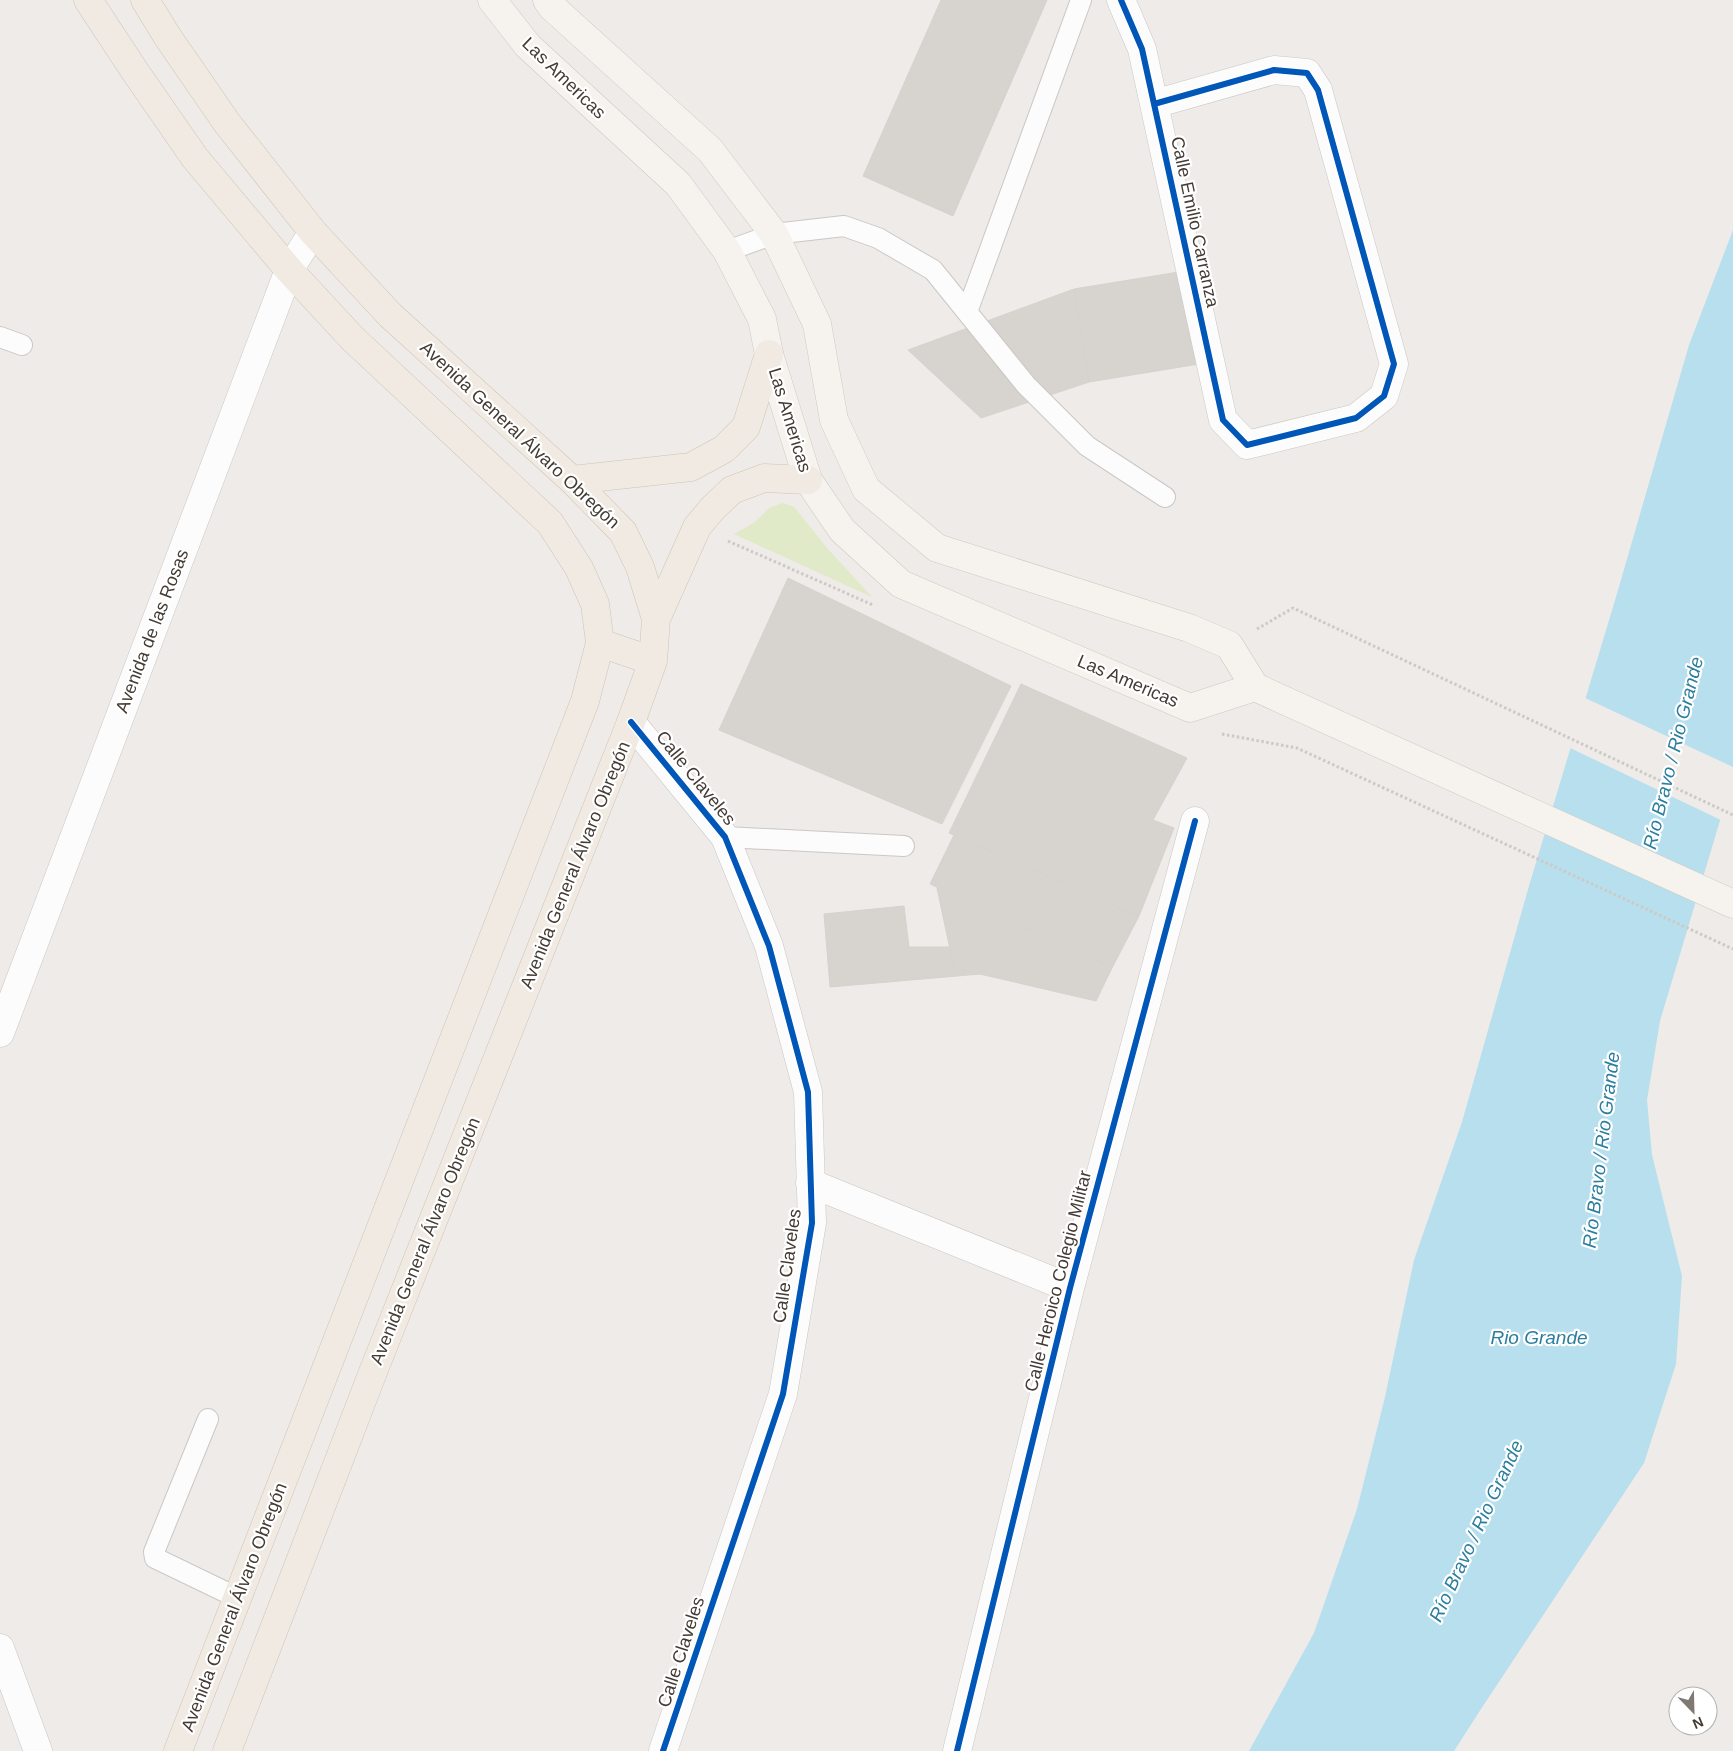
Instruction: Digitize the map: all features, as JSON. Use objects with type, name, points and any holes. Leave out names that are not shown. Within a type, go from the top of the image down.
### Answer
[{"type":"main road","name":"Avenida General Álvaro Obregón","points":[[88,0],[195,158],[289,270],[353,340],[550,523],[579,568],[595,604],[600,643],[585,701],[178,1751]]},
{"type":"main road","name":"Avenida General Álvaro Obregón","points":[[145,0],[167,36],[227,123],[313,232],[390,315],[572,480],[623,532],[640,567],[656,619],[653,661],[631,722],[373,1372],[227,1751]]},
{"type":"main road","name":"Las Americas","points":[[492,0],[528,46],[678,184],[727,251],[762,318],[769,354],[808,480],[842,530],[901,584],[1190,708],[1255,687]]},
{"type":"main road","points":[[547,0],[552,7],[710,150],[774,234],[817,324],[834,420],[866,489],[937,548],[1189,628],[1229,645],[1255,687],[1733,904]]},
{"type":"main road","points":[[572,480],[691,467],[724,449],[746,427],[769,354]]},
{"type":"main road","points":[[656,619],[697,527],[732,490],[764,478],[808,480]]},
{"type":"main road","points":[[600,643],[653,661]]},
{"type":"main road","points":[[333,1353],[373,1372]]},
{"type":"street","name":"Calle Emilio Carranza","points":[[1121,0],[1142,49],[1154,104],[1223,420],[1247,445],[1356,418],[1384,396],[1394,364],[1318,90],[1306,73],[1274,70],[1154,104]]},
{"type":"street","name":"Avenida de las Rosas","points":[[0,1033],[289,270],[313,232]]},
{"type":"street","name":"Calle Claveles","points":[[631,722],[726,837],[769,946],[808,1092],[812,1223],[783,1394],[664,1751]]},
{"type":"street","name":"Calle Heroico Colegio Militar","points":[[957,1751],[1070,1288],[1195,821]]},
{"type":"street","points":[[810,1183],[1070,1288]]},
{"type":"street","points":[[0,1648],[38,1751]]},
{"type":"lane","points":[[967,312],[1081,0]]},
{"type":"lane","points":[[727,251],[774,234],[844,226],[878,238],[933,270],[1026,385],[1087,446],[1165,496]]},
{"type":"lane","points":[[0,337],[22,345]]},
{"type":"lane","points":[[726,837],[904,846]]},
{"type":"lane","points":[[208,1419],[154,1552],[155,1558],[238,1598]]},
{"type":"path","points":[[1229,645],[1293,608],[1733,815]]},
{"type":"path","points":[[1297,748],[1733,949]]},
{"type":"green space","points":[[783,503],[794,507],[827,548],[872,597],[734,534],[755,522],[769,508]]},
{"type":"water","name":"Rio Grande","points":[[1733,230],[1733,777],[1660,1021],[1647,1100],[1652,1155],[1682,1276],[1676,1364],[1644,1463],[1454,1751],[1249,1751],[1314,1633],[1357,1509],[1385,1397],[1414,1260],[1462,1122],[1529,886],[1689,345]]},
{"type":"pier","points":[[1583,697],[1733,767],[1733,786],[1723,821],[1568,747]]},
{"type":"building","points":[[941,0],[1047,0],[953,216],[863,176]]},
{"type":"building","points":[[1185,271],[1199,364],[1089,382],[1074,289]]},
{"type":"building","points":[[1074,289],[1089,382],[981,418],[908,350]]},
{"type":"building","points":[[788,578],[1011,686],[942,824],[719,730]]},
{"type":"building","points":[[1021,684],[1187,758],[1153,820],[1174,828],[1139,916],[949,833]]},
{"type":"building","points":[[954,835],[1139,916],[1112,968],[930,884]]},
{"type":"building","points":[[937,888],[1112,968],[1096,1001],[954,968]]},
{"type":"building","points":[[904,906],[909,947],[950,947],[954,968],[980,974],[830,987],[824,914]]},
{"type":"cycle path","points":[[1121,0],[1142,49],[1223,420],[1247,445],[1356,418],[1384,396],[1394,364],[1318,90],[1307,73],[1274,70],[1154,104]]},
{"type":"cycle path","points":[[631,722],[725,837],[769,946],[808,1092],[812,1223],[783,1394],[663,1751]]},
{"type":"cycle path","points":[[957,1751],[1070,1288],[1195,821]]},
{"type":"water label","name":"Río Bravo / Rio Grande","points":[[1673,753]]},
{"type":"water label","name":"Río Bravo / Rio Grande","points":[[1601,1150]]},
{"type":"water label","name":"Río Bravo / Rio Grande","points":[[1476,1531]]}]
